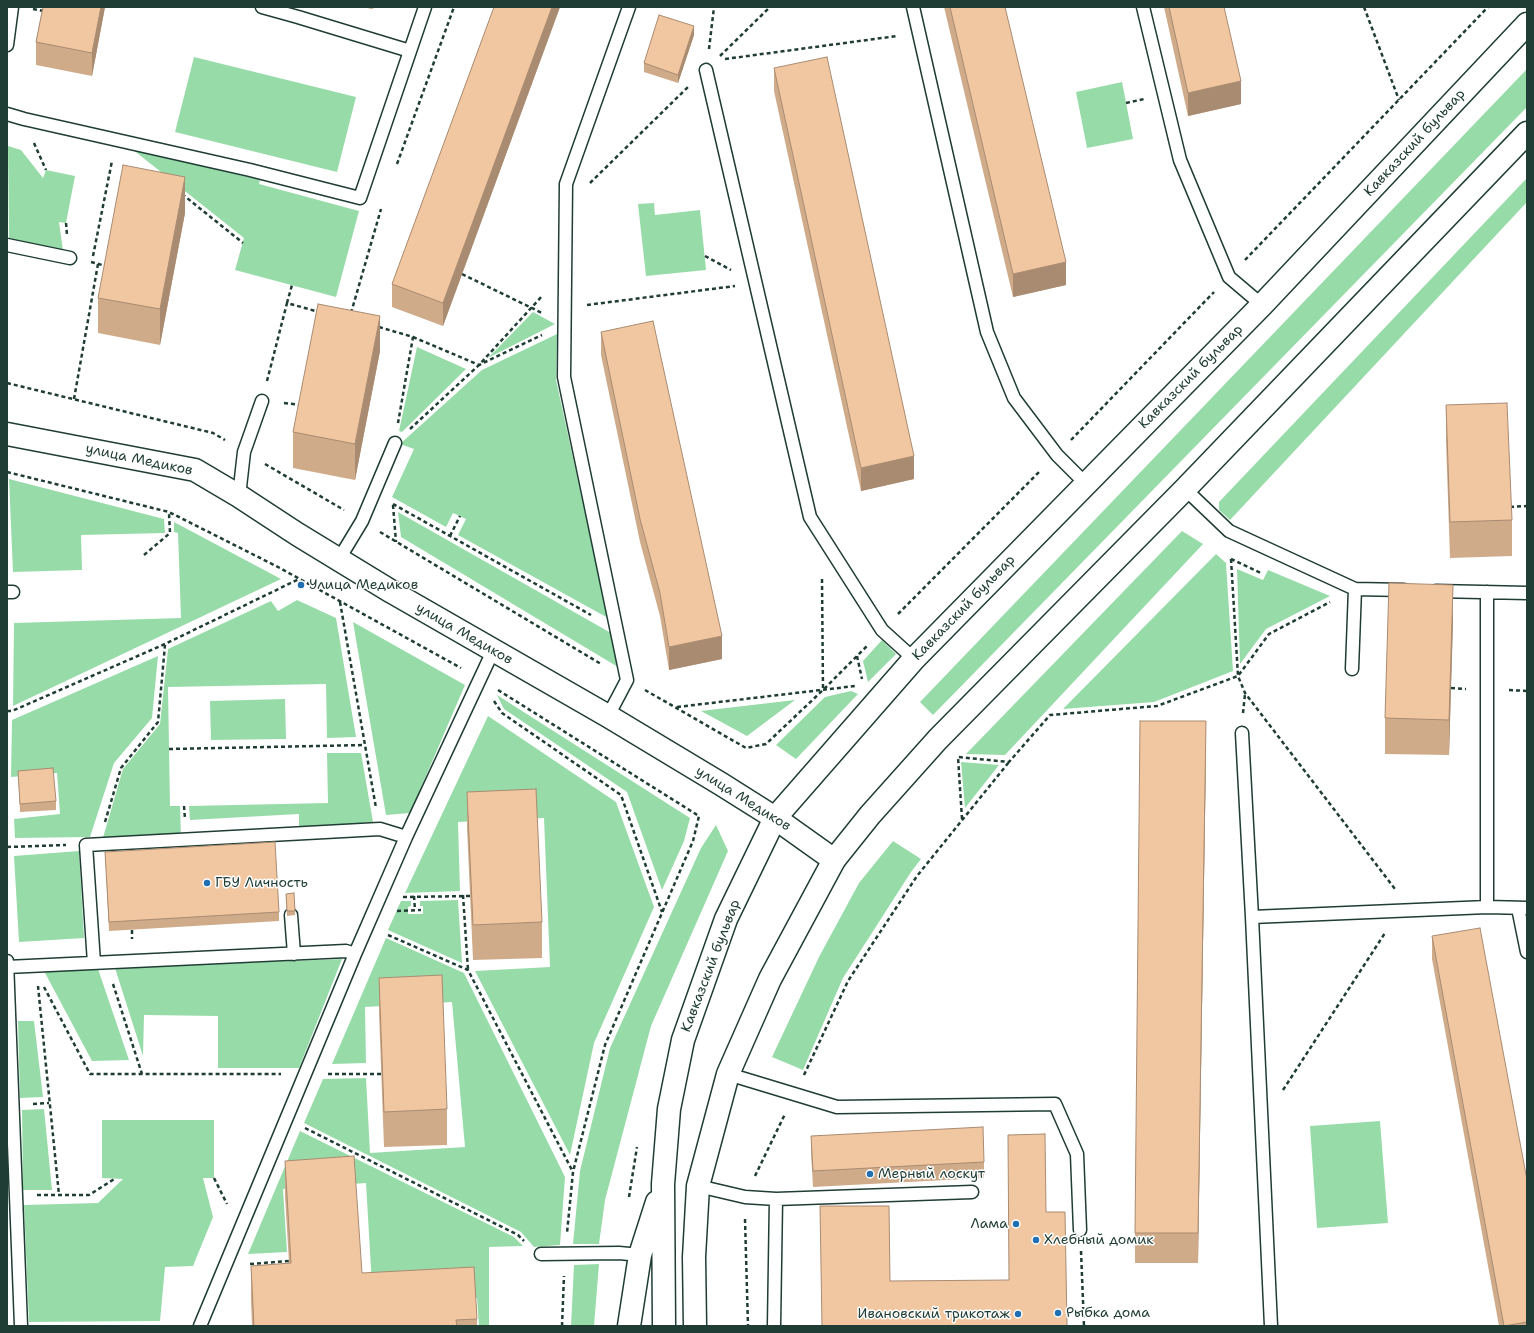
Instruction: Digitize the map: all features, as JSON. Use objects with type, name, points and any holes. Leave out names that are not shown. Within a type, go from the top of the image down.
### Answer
[{"type":"main road","name":"Кавказский бульвар","points":[[664,1326],[663,1184],[669,1109],[683,1040],[726,920],[775,818],[914,659],[1262,305],[1527,24]]},
{"type":"main road","points":[[695,1326],[694,1257],[698,1186],[728,1074],[770,979],[834,860],[870,815],[938,739],[1185,489],[1527,133]]},
{"type":"main road","name":"улица Медиков","points":[[7,434],[195,470],[392,592],[608,716],[775,818],[834,860]]},
{"type":"main road","points":[[630,1326],[640,1255],[663,1184]]},
{"type":"lane","points":[[7,45],[12,7]]},
{"type":"lane","points":[[262,7],[410,51]]},
{"type":"lane","points":[[7,114],[250,170],[360,198],[425,7]]},
{"type":"lane","points":[[608,716],[627,680],[564,377],[566,184],[629,7]]},
{"type":"lane","points":[[913,7],[987,332],[1014,398],[1057,455],[1086,484]]},
{"type":"lane","points":[[1143,7],[1180,160],[1229,277],[1262,305]]},
{"type":"lane","points":[[706,70],[810,517],[882,630],[914,659]]},
{"type":"lane","points":[[7,245],[70,258]]},
{"type":"lane","points":[[239,496],[244,452],[262,400]]},
{"type":"lane","points":[[339,559],[362,521],[395,443]]},
{"type":"lane","points":[[1185,489],[1229,532],[1354,594],[1421,590],[1527,593]]},
{"type":"lane","points":[[1487,592],[1487,907]]},
{"type":"lane","points":[[1352,669],[1354,594]]},
{"type":"lane","points":[[200,1326],[355,954],[406,837],[494,651]]},
{"type":"lane","points":[[1242,733],[1272,1326]]},
{"type":"lane","points":[[100,963],[86,845],[380,829],[406,837]]},
{"type":"lane","points":[[1252,917],[1487,907],[1523,908],[1527,952]]},
{"type":"lane","points":[[291,915],[294,954]]},
{"type":"lane","points":[[7,967],[35,970],[100,963],[346,952],[355,954]]},
{"type":"lane","points":[[7,961],[21,1326]]},
{"type":"lane","points":[[728,1074],[838,1107],[1054,1104],[1078,1154],[1080,1230]]},
{"type":"lane","points":[[698,1186],[745,1197],[776,1199],[972,1192]]},
{"type":"lane","points":[[774,1326],[776,1199]]},
{"type":"lane","points":[[541,1254],[619,1253],[640,1255]]},
{"type":"path","points":[[396,167],[454,7]]},
{"type":"path","points":[[706,70],[714,7]]},
{"type":"path","points":[[566,184],[589,184],[770,7]]},
{"type":"path","points":[[1364,7],[1399,100]]},
{"type":"path","points":[[715,60],[919,33]]},
{"type":"path","points":[[92,263],[116,140]]},
{"type":"path","points":[[176,189],[243,242]]},
{"type":"path","points":[[349,319],[382,204]]},
{"type":"path","points":[[74,399],[98,264]]},
{"type":"path","points":[[395,443],[479,365],[565,272]]},
{"type":"path","points":[[462,274],[565,324]]},
{"type":"path","points":[[565,308],[756,284]]},
{"type":"path","points":[[262,400],[292,285]]},
{"type":"path","points":[[287,303],[326,313]]},
{"type":"path","points":[[377,327],[413,337],[479,365],[565,324]]},
{"type":"path","points":[[395,443],[413,337]]},
{"type":"path","points":[[7,472],[169,512],[299,579],[480,678],[698,816],[693,841],[605,1045],[573,1172],[566,1239]]},
{"type":"path","points":[[374,493],[617,629]]},
{"type":"path","points":[[393,504],[396,542]]},
{"type":"path","points":[[1510,507],[1527,506]]},
{"type":"path","points":[[144,555],[170,533],[169,512]]},
{"type":"path","points":[[450,536],[460,516]]},
{"type":"path","points":[[822,536],[823,690]]},
{"type":"path","points":[[1231,559],[1238,676],[1245,693],[1405,910],[1262,1122]]},
{"type":"path","points":[[7,711],[12,711],[165,644],[299,579]]},
{"type":"path","points":[[748,1326],[745,1197],[848,981],[917,876],[1008,762],[1050,715],[1157,706],[1238,676],[1269,634],[1337,599],[1354,594]]},
{"type":"path","points":[[340,602],[380,829]]},
{"type":"path","points":[[99,844],[121,768],[158,722],[165,644]]},
{"type":"path","points":[[856,656],[863,685]]},
{"type":"path","points":[[676,707],[856,686]]},
{"type":"path","points":[[490,696],[502,713],[621,795],[662,912]]},
{"type":"path","points":[[169,749],[365,745]]},
{"type":"path","points":[[962,819],[958,757],[1008,762]]},
{"type":"path","points":[[7,847],[86,845]]},
{"type":"path","points":[[463,895],[468,970],[573,1172]]},
{"type":"path","points":[[414,896],[415,910]]},
{"type":"path","points":[[380,897],[471,896]]},
{"type":"path","points":[[392,911],[421,910]]},
{"type":"path","points":[[132,930],[133,944]]},
{"type":"path","points":[[382,932],[468,970]]},
{"type":"path","points":[[100,963],[142,1074]]},
{"type":"path","points":[[35,970],[90,1074],[262,1074]]},
{"type":"path","points":[[35,970],[59,1195],[89,1195],[116,1178]]},
{"type":"path","points":[[304,1075],[381,1074]]},
{"type":"path","points":[[299,1125],[518,1235],[529,1246]]},
{"type":"path","points":[[628,1198],[638,1143]]},
{"type":"path","points":[[1080,1230],[1084,1326]]},
{"type":"path","points":[[227,1261],[240,1265],[289,1261]]},
{"type":"path","points":[[562,1326],[564,1275]]},
{"type":"green space","points":[[194,57],[356,97],[337,172],[175,132]]},
{"type":"green space","points":[[1527,69],[1527,107],[933,715],[920,702]]},
{"type":"green space","points":[[1122,82],[1133,139],[1087,148],[1076,92]]},
{"type":"green space","points":[[8,146],[21,150],[43,178],[46,170],[75,176],[66,223],[59,222],[63,251],[9,238]]},
{"type":"green space","points":[[132,149],[260,180],[259,184],[359,211],[336,297],[235,270],[244,238]]},
{"type":"green space","points":[[1527,178],[1527,202],[1230,520],[1219,510],[1219,502]]},
{"type":"green space","points":[[654,203],[655,215],[700,210],[706,270],[646,276],[638,204]]},
{"type":"green space","points":[[533,312],[555,324],[488,358]]},
{"type":"green space","points":[[557,334],[556,380],[608,618],[458,535],[466,519],[453,513],[446,527],[392,497],[414,449],[400,444],[482,370]]},
{"type":"green space","points":[[417,347],[466,369],[402,432],[399,431]]},
{"type":"green space","points":[[9,479],[164,519],[165,533],[81,535],[82,570],[13,572]]},
{"type":"green space","points":[[398,512],[611,633],[618,667],[401,537]]},
{"type":"green space","points":[[174,522],[281,579],[13,706],[14,623],[181,618],[178,533],[174,532]]},
{"type":"green space","points":[[1182,531],[1203,544],[1005,755],[966,754]]},
{"type":"green space","points":[[1216,554],[1226,563],[1233,671],[1154,702],[1063,709]]},
{"type":"green space","points":[[1237,569],[1263,580],[1268,570],[1330,596],[1266,629],[1240,664]]},
{"type":"green space","points":[[297,600],[336,618],[356,737],[327,738],[326,684],[168,687],[170,806],[180,806],[181,837],[102,841],[123,769],[160,724],[168,649],[271,601],[278,611]]},
{"type":"green space","points":[[353,622],[465,685],[410,813],[386,815]]},
{"type":"green space","points":[[882,640],[896,654],[868,682],[863,661]]},
{"type":"green space","points":[[158,656],[152,718],[114,763],[90,837],[15,838],[14,819],[60,814],[57,773],[11,777],[12,720]]},
{"type":"green space","points":[[851,691],[858,694],[796,759],[776,745],[825,697]]},
{"type":"green space","points":[[497,695],[690,818],[684,841],[662,890],[627,792],[504,709]]},
{"type":"green space","points":[[285,699],[286,739],[211,740],[210,701]]},
{"type":"green space","points":[[795,700],[747,736],[701,711]]},
{"type":"green space","points":[[488,716],[616,802],[654,907],[594,1043],[570,1155],[475,971],[550,967],[544,818],[458,822],[460,891],[405,893]]},
{"type":"green space","points":[[327,753],[361,753],[373,822],[299,828],[299,814],[190,820],[189,806],[328,803]]},
{"type":"green space","points":[[961,762],[999,765],[965,808]]},
{"type":"green space","points":[[716,825],[728,851],[651,1026],[605,1200],[599,1244],[573,1244],[580,1171],[610,1048],[701,848]]},
{"type":"green space","points":[[893,841],[921,859],[911,872],[843,978],[803,1070],[772,1057],[819,957],[859,883]]},
{"type":"green space","points":[[79,851],[84,938],[19,942],[14,856]]},
{"type":"green space","points":[[458,900],[462,963],[388,930],[401,901],[411,901],[411,906],[408,907],[408,914],[423,914],[423,906],[420,906],[420,901]]},
{"type":"green space","points":[[386,938],[464,973],[565,1177],[560,1245],[534,1247],[521,1232],[304,1123],[323,1079],[366,1078],[370,1153],[465,1147],[452,1002],[365,1007],[366,1063],[332,1064]]},
{"type":"green space","points":[[342,959],[299,1068],[218,1068],[218,1016],[144,1015],[143,1056],[115,968]]},
{"type":"green space","points":[[98,969],[129,1060],[92,1061],[44,971]]},
{"type":"green space","points":[[18,1021],[34,1021],[43,1097],[20,1098]]},
{"type":"green space","points":[[44,1109],[52,1190],[23,1190],[22,1110]]},
{"type":"green space","points":[[102,1120],[214,1120],[214,1178],[203,1178],[213,1217],[193,1266],[165,1267],[160,1321],[29,1322],[24,1205],[98,1203],[123,1179],[102,1178]]},
{"type":"green space","points":[[1380,1121],[1388,1223],[1317,1228],[1310,1126]]},
{"type":"green space","points":[[300,1131],[514,1237],[523,1246],[489,1247],[489,1326],[479,1326],[477,1298],[373,1303],[366,1183],[283,1189],[287,1252],[248,1254]]},
{"type":"green space","points":[[599,1264],[594,1326],[571,1326],[574,1265]]},
{"type":"building","points":[[43,7],[101,7],[92,53],[36,42]]},
{"type":"building","points":[[494,7],[552,7],[443,303],[392,284]]},
{"type":"building","points":[[950,7],[1005,7],[1066,262],[1013,274]]},
{"type":"building","points":[[1169,7],[1224,7],[1241,81],[1188,93]]},
{"type":"building","points":[[659,15],[694,26],[678,75],[644,63]]},
{"type":"building","points":[[827,57],[914,456],[861,468],[774,68]]},
{"type":"building","points":[[123,165],[185,177],[160,309],[98,298]]},
{"type":"building","points":[[318,304],[380,316],[355,444],[293,432]]},
{"type":"building","points":[[653,321],[722,636],[669,647],[660,593],[640,519],[601,332]]},
{"type":"building","points":[[1507,403],[1512,520],[1450,522],[1446,405]]},
{"type":"building","points":[[1389,583],[1453,585],[1449,720],[1385,718]]},
{"type":"building","points":[[1140,721],[1206,721],[1198,1233],[1135,1233]]},
{"type":"building","points":[[53,768],[56,801],[20,804],[18,771]]},
{"type":"building","points":[[536,789],[542,922],[473,925],[467,792]]},
{"type":"building","points":[[275,842],[279,912],[109,922],[105,852]]},
{"type":"building","points":[[294,893],[295,911],[287,911],[286,894]]},
{"type":"building","points":[[1480,928],[1527,1180],[1527,1322],[1504,1326],[1432,936]]},
{"type":"building","points":[[442,975],[447,1109],[384,1112],[379,978]]},
{"type":"building","points":[[983,1127],[984,1162],[813,1171],[811,1136]]},
{"type":"building","points":[[1045,1134],[1046,1212],[1065,1212],[1067,1326],[822,1326],[820,1206],[889,1206],[890,1281],[1009,1280],[1008,1135]]},
{"type":"building","points":[[354,1156],[362,1273],[474,1267],[477,1319],[456,1320],[457,1326],[254,1326],[251,1266],[291,1263],[285,1161]]},
{"type":"place","name":"Улица Медиков","points":[[301,585]]},
{"type":"place","name":"ГБУ Личность","points":[[207,883]]},
{"type":"place","name":"Мерный лоскут","points":[[870,1174]]},
{"type":"place","name":"Лама","points":[[1016,1224]]},
{"type":"place","name":"Хлебный домик","points":[[1036,1240]]},
{"type":"place","name":"Рыбка дома","points":[[1058,1313]]},
{"type":"place","name":"Ивановский трикотаж","points":[[1018,1314]]}]
